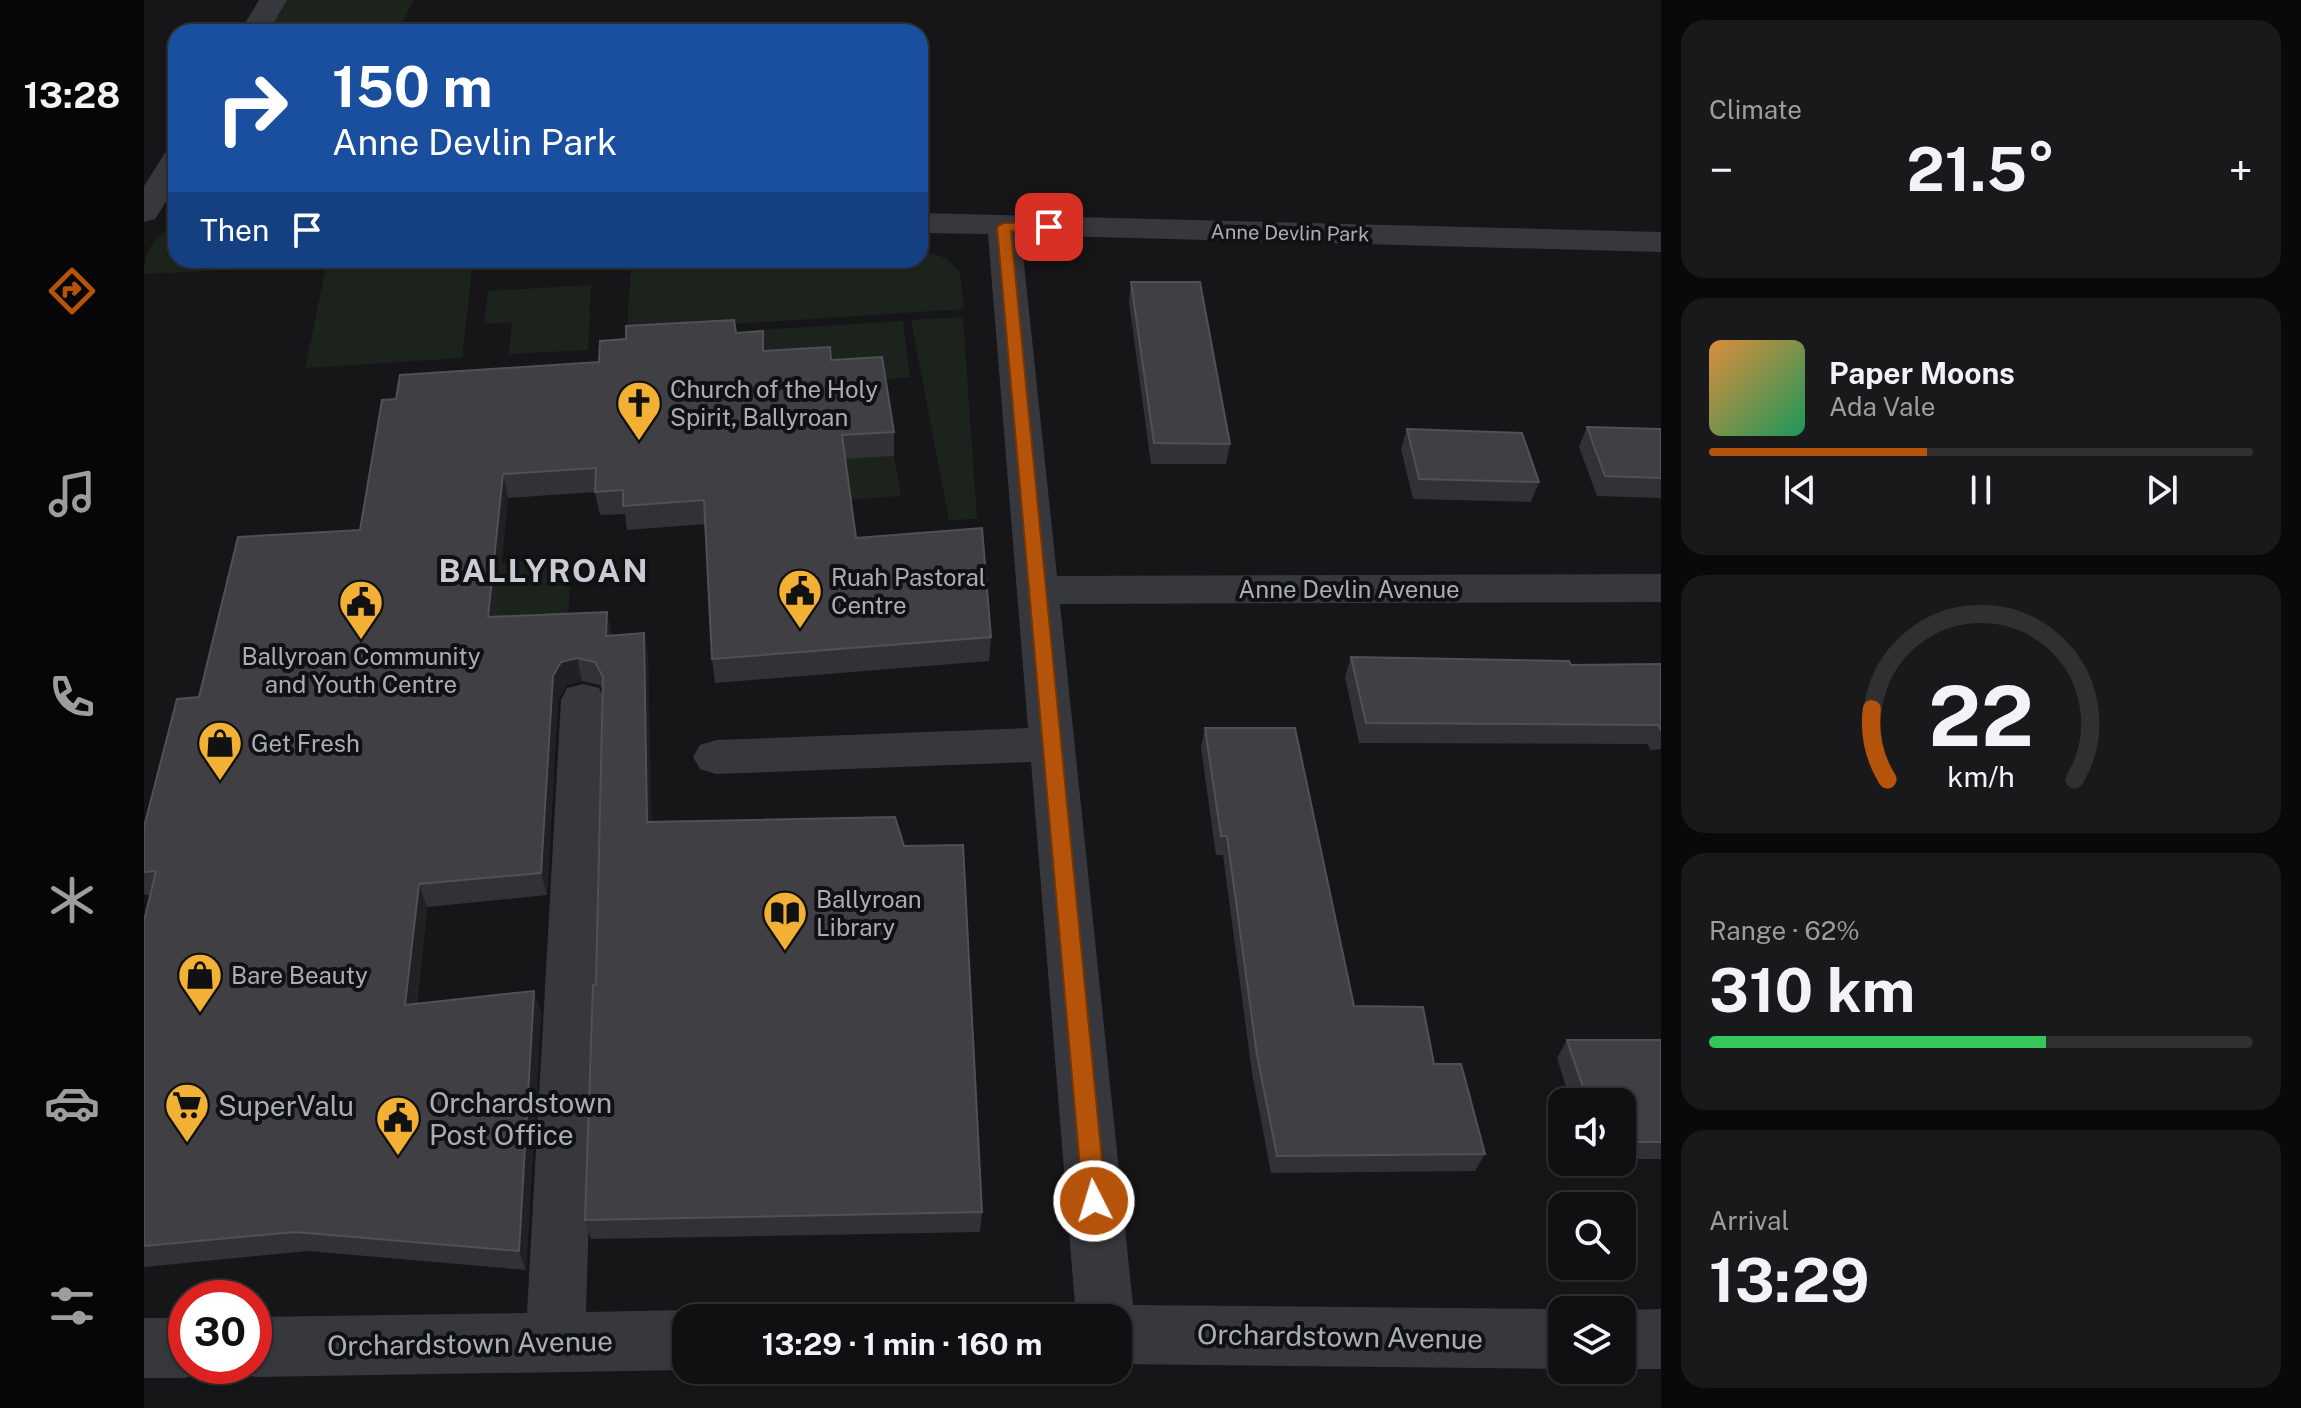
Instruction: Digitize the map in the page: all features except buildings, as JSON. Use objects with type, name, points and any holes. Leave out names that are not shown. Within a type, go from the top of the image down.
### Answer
[{"type":"street","points":[[259,24],[273,0]]},
{"type":"street","points":[[157,205],[168,179]]},
{"type":"street","name":"Anne Devlin Park","points":[[928,223],[1661,242]]},
{"type":"street","points":[[1004,227],[1104,1304]]},
{"type":"street","name":"Anne Devlin Avenue","points":[[1038,590],[1661,588]]},
{"type":"street","points":[[555,1342],[583,700]]},
{"type":"street","points":[[716,757],[1052,744]]},
{"type":"street","name":"Orchardstown Avenue","points":[[1132,1334],[1548,1339]]},
{"type":"street","points":[[1636,1339],[1661,1339]]},
{"type":"street","name":"Orchardstown Avenue","points":[[272,1347],[672,1340]]},
{"type":"street","points":[[144,1348],[168,1348]]},
{"type":"shaded area","points":[[282,0],[414,0],[401,24],[269,24]]},
{"type":"shaded area","points":[[168,229],[168,268],[271,268],[144,274],[152,244]]},
{"type":"shaded area","points":[[928,252],[947,259],[960,272],[964,309],[627,331],[631,268],[928,268]]},
{"type":"shaded area","points":[[326,268],[472,268],[462,358],[305,368]]},
{"type":"shaded area","points":[[591,285],[588,350],[509,354],[512,322],[484,324],[488,291]]},
{"type":"shaded area","points":[[963,317],[977,519],[949,520],[911,320]]},
{"type":"shaded area","points":[[903,321],[910,377],[882,380],[743,356],[741,331]]},
{"type":"shaded area","points":[[894,456],[901,496],[793,504],[843,459]]},
{"type":"shaded area","points":[[571,557],[567,653],[489,700],[501,563]]},
{"type":"place","name":"Church of the Holy Spirit, Ballyroan","points":[[639,442]]},
{"type":"place","name":"Ruah Pastoral Centre","points":[[800,630]]},
{"type":"place","name":"Ballyroan Community and Youth Centre","points":[[361,641]]},
{"type":"place","name":"Get Fresh","points":[[220,782]]},
{"type":"place","name":"Ballyroan Library","points":[[785,952]]},
{"type":"place","name":"Bare Beauty","points":[[200,1014]]},
{"type":"place","name":"SuperValu","points":[[187,1144]]},
{"type":"place","name":"Orchardstown Post Office","points":[[398,1157]]},
{"type":"district","name":"BALLYROAN","points":[[544,570]]},
{"type":"route","points":[[1049,227],[1004,227],[1094,1201]]}]
